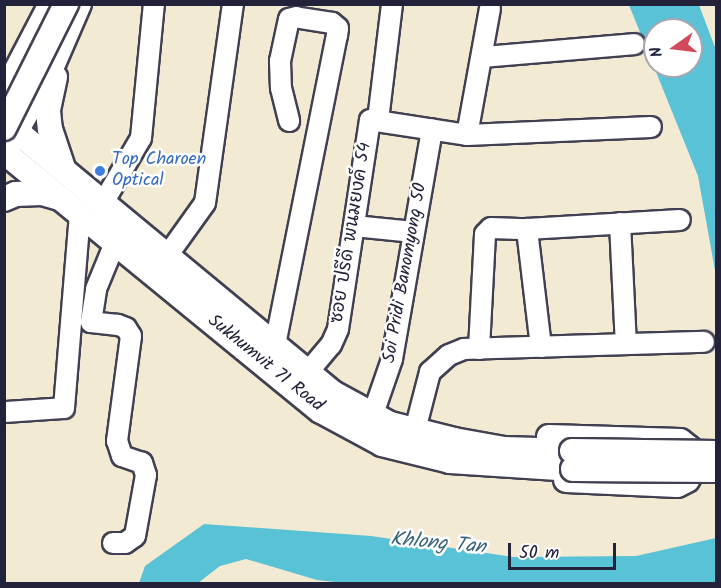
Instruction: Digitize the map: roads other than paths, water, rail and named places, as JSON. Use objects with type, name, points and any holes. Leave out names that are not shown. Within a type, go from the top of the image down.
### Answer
[{"type":"main road","points":[[6,59],[37,4]]},
{"type":"main road","points":[[4,94],[51,4]]},
{"type":"main road","points":[[4,152],[8,127],[66,4]]},
{"type":"main road","points":[[8,127],[63,43],[80,4]]},
{"type":"main road","points":[[63,43],[48,111],[54,145],[64,171]]},
{"type":"main road","name":"Sukhumvit 71 Road","points":[[8,127],[333,393],[390,424],[415,430],[452,451]]},
{"type":"main road","name":"Sukhumvit 71 Road","points":[[4,152],[321,411],[382,444],[717,470]]},
{"type":"main road","points":[[4,199],[16,194],[42,193],[71,207]]},
{"type":"main road","points":[[479,435],[680,441],[689,448],[692,472],[687,480],[677,485],[498,477],[462,470],[452,451],[479,435]]},
{"type":"main road","name":"Sukhumvit 71 Road","points":[[572,460],[717,453]]},
{"type":"street","points":[[103,203],[141,138],[154,4]]},
{"type":"street","points":[[167,256],[205,203],[233,4]]},
{"type":"street","name":"ซอย ปรีดี พนมยงค์ 54","points":[[308,372],[330,345],[338,329],[392,4]]},
{"type":"street","points":[[467,135],[490,9]]},
{"type":"street","points":[[275,345],[337,36],[338,28],[332,23],[296,17],[289,19],[280,61],[281,88],[289,121]]},
{"type":"street","points":[[483,57],[634,44]]},
{"type":"street","points":[[374,120],[467,135],[651,127]]},
{"type":"street","name":"Soi Pridi Banomyong 50","points":[[373,414],[392,359],[432,129]]},
{"type":"street","points":[[4,412],[64,408],[71,207]]},
{"type":"street","points":[[479,349],[485,234],[491,228],[527,230],[680,220]]},
{"type":"street","points":[[620,223],[626,344]]},
{"type":"street","points":[[354,226],[414,232]]},
{"type":"street","points":[[527,230],[541,347]]},
{"type":"street","points":[[91,322],[99,279],[115,243]]},
{"type":"street","points":[[74,374],[81,327],[91,322],[126,328],[131,336],[117,441],[122,456],[138,460],[146,474],[135,536],[125,543],[113,543]]},
{"type":"street","points":[[415,430],[430,372],[449,355],[464,350],[704,342]]},
{"type":"water","points":[[629,5],[699,5],[716,50],[716,276],[698,176],[658,78],[703,78],[703,18],[643,18],[643,40]]},
{"type":"water","points":[[204,524],[371,536],[513,557],[636,556],[716,538],[716,583],[353,584],[317,580],[246,559],[220,566],[198,583],[139,583],[145,566]]},
{"type":"place","name":"Top Charoen Optical","points":[[100,171]]},
{"type":"water label","name":"Khlong Tan","points":[[438,544]]}]
